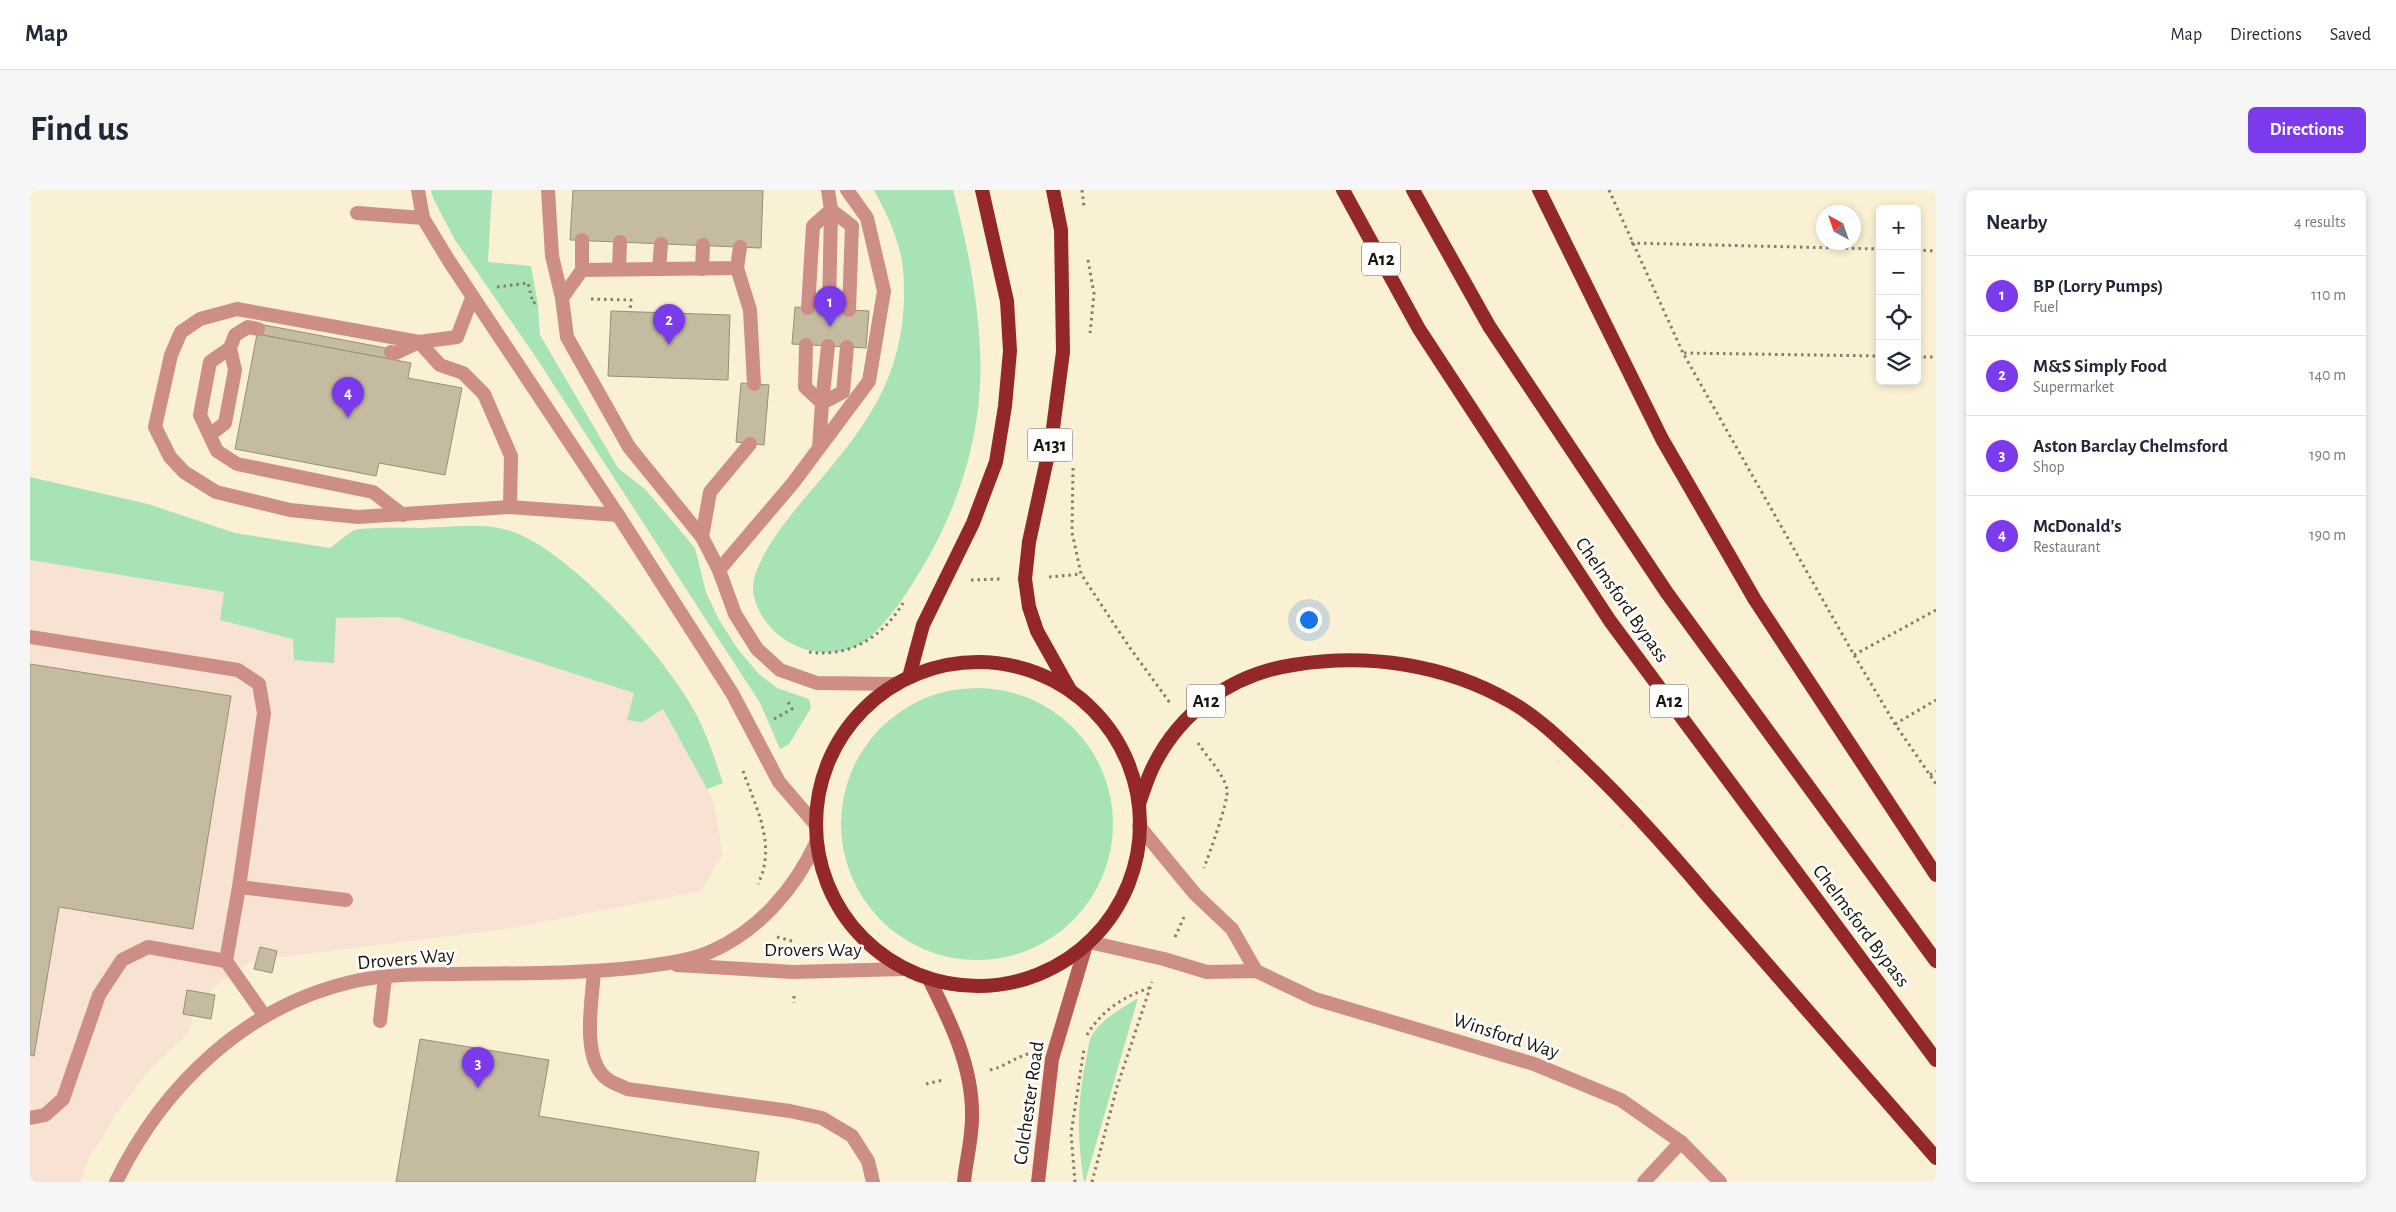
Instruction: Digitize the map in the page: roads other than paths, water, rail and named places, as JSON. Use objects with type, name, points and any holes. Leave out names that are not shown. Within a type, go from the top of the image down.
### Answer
[{"type":"highway","name":"A131","points":[[909,676],[923,625],[973,523],[996,462],[1005,406],[1010,351],[1007,301],[982,190]]},
{"type":"highway","name":"A131","points":[[1053,190],[1061,230],[1063,352],[1052,436],[1028,542],[1025,579],[1029,607],[1037,631],[1070,690]]},
{"type":"highway","name":"Chelmsford Bypass","points":[[1343,190],[1419,329],[1610,621],[1936,1060]]},
{"type":"highway","name":"Chelmsford Bypass","points":[[1413,190],[1489,326],[1668,594],[1936,961]]},
{"type":"highway","points":[[1539,190],[1662,439],[1755,600],[1936,875]]},
{"type":"highway","name":"A12","points":[[1139,804],[1152,768],[1184,722],[1204,702],[1234,682],[1273,668],[1322,660],[1376,659],[1428,669],[1475,684],[1513,703],[1561,740],[1609,786],[1673,855],[1936,1158]]},
{"type":"highway","points":[[972,662],[1008,664],[1029,670],[1070,690],[1093,710],[1122,748],[1133,776],[1139,804],[1139,843],[1130,880],[1116,909],[1088,943],[1072,956],[1047,971],[1015,982],[980,986],[957,985],[929,979],[904,969],[866,943],[850,925],[826,883],[816,843],[815,813],[822,777],[831,753],[843,733],[863,708],[895,684],[909,676],[946,665],[972,662]]},
{"type":"main road","name":"Colchester Road","points":[[1038,1182],[1052,1059],[1088,943]]},
{"type":"main road","points":[[929,979],[955,1032],[967,1075],[972,1113],[964,1182]]},
{"type":"street","points":[[418,190],[423,218],[472,298],[618,515],[732,693],[779,782],[816,825]]},
{"type":"street","points":[[548,190],[552,256],[562,298],[567,338],[629,446],[702,538],[719,570],[735,614],[757,649],[780,670],[816,683],[895,684]]},
{"type":"street","points":[[828,190],[831,210],[829,309]]},
{"type":"street","points":[[719,570],[793,483],[869,381],[884,291],[867,218],[847,190]]},
{"type":"street","points":[[808,308],[813,226],[831,210]]},
{"type":"street","points":[[831,210],[852,226],[850,310]]},
{"type":"street","points":[[357,213],[423,218]]},
{"type":"street","points":[[562,298],[582,270],[582,240]]},
{"type":"street","points":[[619,269],[620,242]]},
{"type":"street","points":[[659,269],[661,244]]},
{"type":"street","points":[[702,269],[703,245]]},
{"type":"street","points":[[740,246],[736,268],[750,310],[754,384]]},
{"type":"street","points":[[582,270],[736,268]]},
{"type":"street","points":[[390,352],[396,353],[419,342],[457,336],[472,298]]},
{"type":"street","points":[[510,507],[512,456],[484,394],[463,373],[440,365],[419,342],[237,308],[200,319],[181,332],[171,355],[155,427],[170,457],[184,472],[216,492],[290,510],[358,517],[510,507],[618,515]]},
{"type":"street","points":[[211,434],[225,423],[235,370],[230,348],[235,335],[248,327],[258,328]]},
{"type":"street","points":[[806,345],[805,387],[822,402]]},
{"type":"street","points":[[820,448],[822,402],[828,346]]},
{"type":"street","points":[[822,402],[843,392],[848,347]]},
{"type":"street","points":[[230,348],[210,362],[200,415],[211,434],[217,450],[237,464],[373,492],[403,515]]},
{"type":"street","points":[[702,538],[710,492],[750,444]]},
{"type":"street","points":[[30,637],[238,670],[259,684],[264,713],[239,887],[226,961]]},
{"type":"street","points":[[1139,826],[1195,894],[1232,929],[1256,971]]},
{"type":"street","name":"Drovers Way","points":[[116,1182],[133,1147],[164,1104],[203,1062],[235,1035],[264,1015],[306,996],[356,981],[407,974],[594,972],[662,964],[709,952],[759,920],[777,904],[804,868],[816,843]]},
{"type":"street","points":[[239,887],[346,900]]},
{"type":"street","name":"Winsford Way","points":[[1088,943],[1164,959],[1207,972],[1256,971],[1315,1000],[1534,1064],[1621,1100],[1681,1142],[1720,1182]]},
{"type":"street","points":[[30,1118],[45,1116],[63,1099],[99,995],[122,960],[148,947],[226,961],[264,1015]]},
{"type":"street","name":"Drovers Way","points":[[662,964],[793,972],[904,969]]},
{"type":"street","points":[[594,972],[590,1039],[595,1060],[605,1078],[627,1088],[790,1111],[822,1118],[852,1136],[868,1161],[873,1182]]},
{"type":"street","points":[[380,1022],[385,977]]},
{"type":"street","points":[[1644,1182],[1681,1142]]},
{"type":"place","name":"BP (Lorry Pumps)","points":[[830,327]]},
{"type":"place","name":"M&S Simply Food","points":[[669,345]]},
{"type":"place","name":"McDonald's","points":[[348,418]]},
{"type":"place","name":"Aston Barclay Chelmsford","points":[[478,1088]]}]
